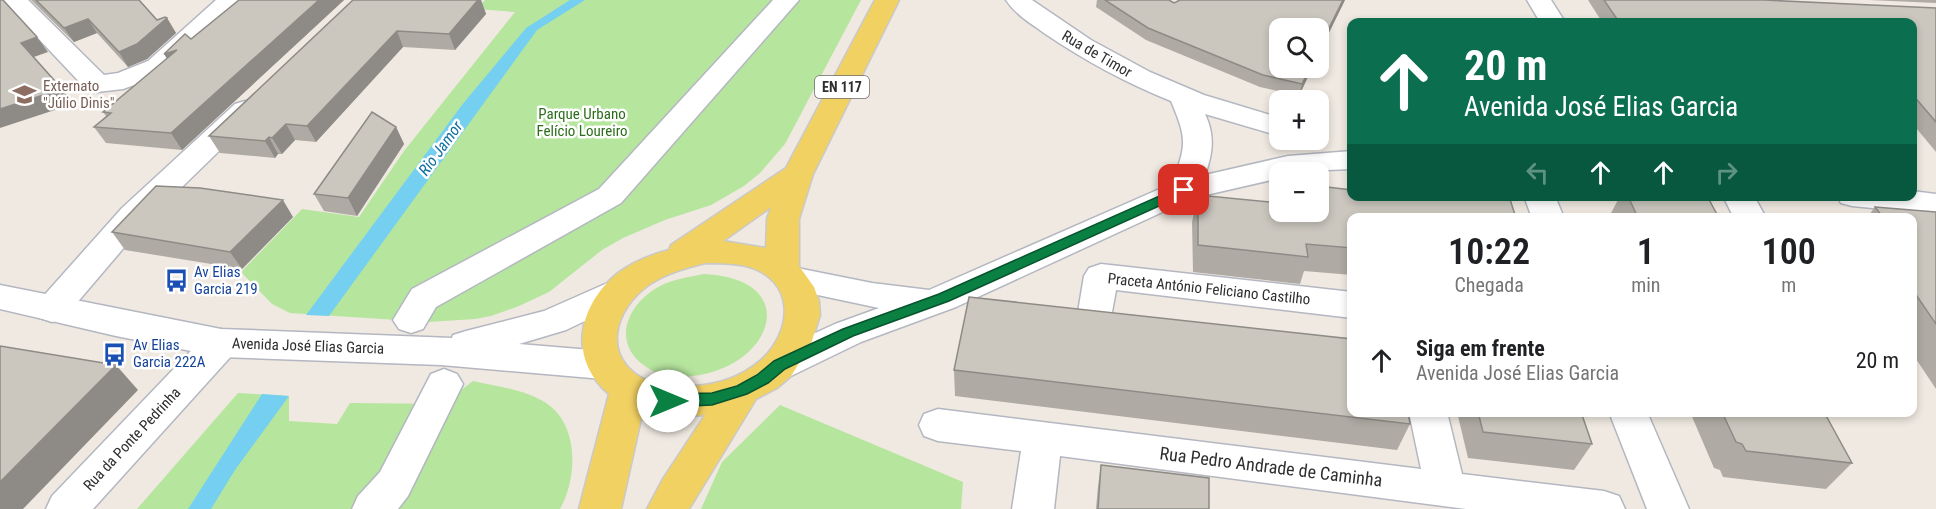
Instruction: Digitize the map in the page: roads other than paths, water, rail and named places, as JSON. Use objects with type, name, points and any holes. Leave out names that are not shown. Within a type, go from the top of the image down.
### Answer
[{"type":"main road","name":"EN 117","points":[[787,275],[783,219],[798,174],[887,0]]},
{"type":"main road","name":"EN 117","points":[[676,258],[705,252],[734,253],[760,258],[787,275],[802,299],[804,320],[796,343],[780,365],[762,379],[742,390],[712,399],[683,402],[654,399],[616,377],[597,339],[603,313],[621,290],[646,271],[676,258],[798,174]]},
{"type":"main road","name":"EN 117","points":[[600,509],[616,377]]},
{"type":"main road","name":"EN 117","points":[[668,509],[677,491],[742,390]]},
{"type":"street","points":[[14,0],[97,84],[123,81],[158,67],[231,0]]},
{"type":"street","points":[[411,320],[424,298],[610,196],[787,0]]},
{"type":"street","name":"Rua de Timor","points":[[1018,0],[1090,53],[1183,97],[1269,124]]},
{"type":"street","points":[[1539,0],[1550,18]]},
{"type":"street","points":[[52,309],[133,216],[268,88]]},
{"type":"street","points":[[1183,97],[1198,130],[1197,157],[1184,190]]},
{"type":"street","points":[[1329,142],[1347,148]]},
{"type":"street","points":[[780,365],[848,333],[931,302],[1184,190],[1288,166],[1347,160]]},
{"type":"street","points":[[1904,201],[1936,204]]},
{"type":"street","points":[[787,275],[872,295],[931,302]]},
{"type":"street","name":"Praceta António Feliciano Castilho","points":[[1095,312],[1101,276],[1347,303]]},
{"type":"street","name":"Avenida José Elias Garcia","points":[[442,368],[621,290]]},
{"type":"street","name":"Avenida José Elias Garcia","points":[[0,297],[52,309],[238,343],[339,348],[442,368],[616,377]]},
{"type":"street","name":"Rua da Ponte Pedrinha","points":[[67,509],[238,343]]},
{"type":"street","points":[[373,509],[394,484],[442,368]]},
{"type":"street","points":[[1429,417],[1446,489]]},
{"type":"street","points":[[1630,417],[1668,509]]},
{"type":"street","name":"Rua Pedro Andrade de Caminha","points":[[938,424],[1604,509]]},
{"type":"street","points":[[1033,509],[1042,439]]},
{"type":"water","name":"Rio Jamor","points":[[570,0],[585,0],[537,30],[329,316],[306,315],[462,105],[526,28]]},
{"type":"water","points":[[262,394],[289,396],[235,470],[211,509],[188,509]]},
{"type":"place","name":"Externato \"Júlio Dinis\"","points":[[25,95]]},
{"type":"place","name":"Av Elias Garcia 219","points":[[176,281]]},
{"type":"place","name":"Av Elias Garcia 222A","points":[[115,354]]},
{"type":"park label","name":"Parque Urbano Felício Loureiro","points":[[582,122]]}]
